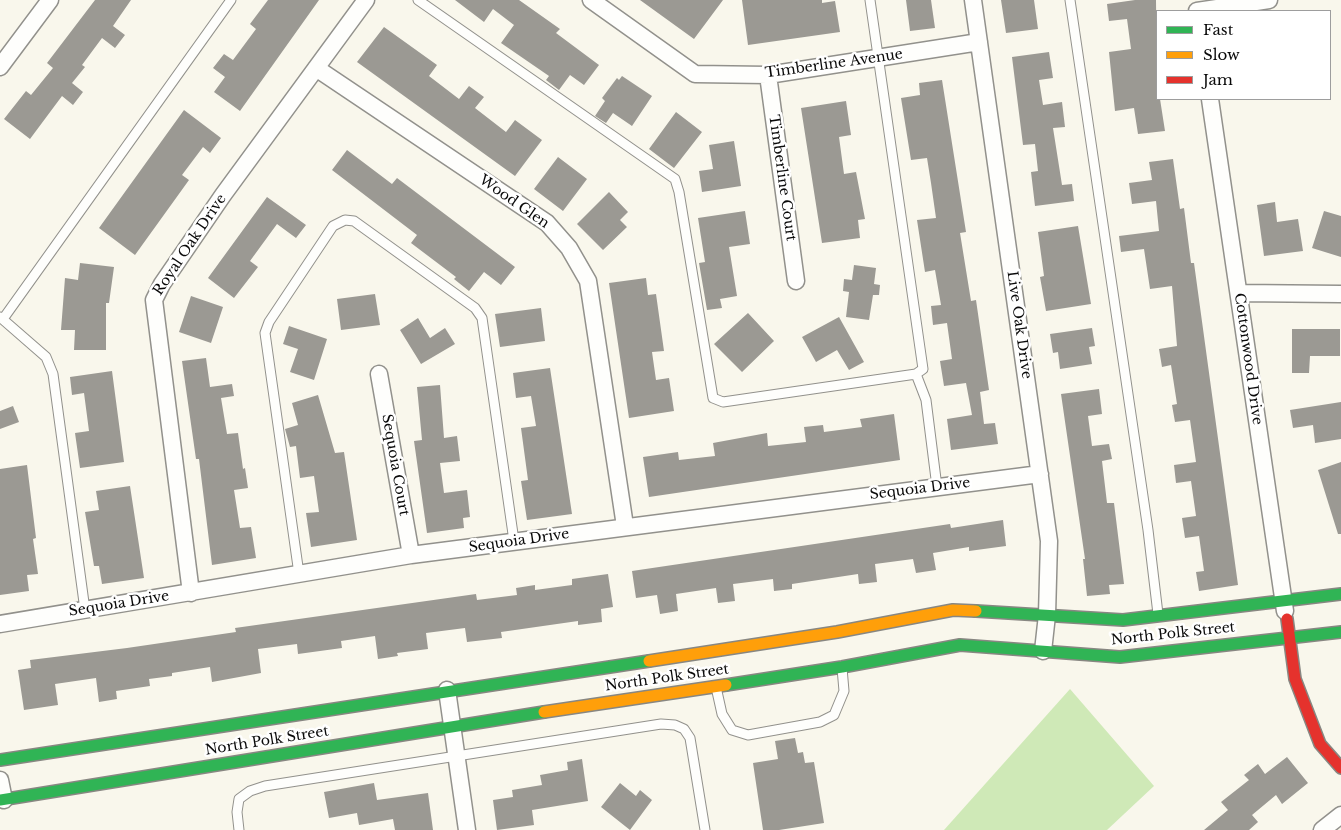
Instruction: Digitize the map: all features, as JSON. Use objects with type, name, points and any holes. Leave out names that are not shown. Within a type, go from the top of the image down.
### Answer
[{"type":"main road","name":"North Polk Street","points":[[0,760],[447,690],[838,637],[953,610],[1123,620],[1341,594]]},
{"type":"main road","points":[[1286,619],[1295,679],[1320,744],[1341,768]]},
{"type":"main road","name":"North Polk Street","points":[[2,800],[452,726],[716,686],[842,663],[960,645],[1120,657],[1341,632]]},
{"type":"street","points":[[0,67],[50,0]]},
{"type":"street","name":"Royal Oak Drive","points":[[190,593],[154,300],[162,284],[223,195],[366,0]]},
{"type":"street","name":"Timberline Avenue","points":[[591,0],[695,74],[768,75],[980,42]]},
{"type":"street","name":"Live Oak Drive","points":[[973,0],[1049,541],[1047,615],[1043,651]]},
{"type":"street","points":[[1204,10],[1269,0]]},
{"type":"street","name":"Wood Glen","points":[[316,68],[547,223],[570,248],[588,281],[625,526]]},
{"type":"street","name":"Timberline Court","points":[[768,75],[796,281]]},
{"type":"street","name":"Cottonwood Drive","points":[[1210,100],[1286,619]]},
{"type":"street","points":[[1239,293],[1341,294]]},
{"type":"street","name":"Sequoia Court","points":[[379,374],[411,555]]},
{"type":"street","name":"Sequoia Drive","points":[[0,624],[411,555],[1040,474]]},
{"type":"street","points":[[447,690],[467,830]]},
{"type":"street","points":[[0,780],[2,800]]},
{"type":"street","points":[[1322,830],[1341,815]]},
{"type":"lane","points":[[85,610],[53,374],[46,357],[1,318],[232,0]]},
{"type":"lane","points":[[418,0],[675,179],[681,202],[713,398],[723,402],[916,374],[923,369],[870,0]]},
{"type":"lane","points":[[1070,0],[1147,520],[1158,615]]},
{"type":"lane","points":[[299,574],[265,333],[269,322],[333,226],[345,220],[354,221],[459,296],[475,308],[482,318],[514,541]]},
{"type":"lane","points":[[916,374],[926,400],[937,487]]},
{"type":"lane","points":[[716,686],[722,714],[732,730],[748,735],[820,722],[834,715],[844,692],[842,663]]},
{"type":"lane","points":[[239,830],[237,812],[239,800],[250,791],[266,786],[661,724],[675,725],[684,730],[690,738],[704,830]]},
{"type":"green space","points":[[1070,689],[1154,786],[1107,830],[944,830]]},
{"type":"building","points":[[95,0],[131,0],[113,26],[125,35],[115,48],[102,38],[82,65],[85,67],[72,83],[83,92],[73,105],[62,96],[30,139],[4,119],[26,91],[31,95],[53,68],[47,63]]},
{"type":"building","points":[[268,0],[319,0],[240,111],[214,92],[225,77],[213,68],[224,54],[233,60],[256,29],[250,24]]},
{"type":"building","points":[[455,0],[519,0],[560,29],[556,33],[599,65],[584,85],[570,75],[559,90],[546,80],[549,76],[501,43],[514,25],[493,9],[484,22]]},
{"type":"building","points":[[640,0],[723,0],[694,39]]},
{"type":"building","points":[[742,0],[822,0],[822,3],[835,1],[840,32],[748,45]]},
{"type":"building","points":[[906,0],[931,0],[935,28],[910,31]]},
{"type":"building","points":[[1001,0],[1034,0],[1038,29],[1006,33]]},
{"type":"building","points":[[1135,0],[1156,0],[1156,100],[1160,100],[1165,131],[1138,134],[1134,108],[1115,111],[1109,52],[1131,49],[1127,19],[1109,21],[1107,4]]},
{"type":"building","points":[[384,27],[437,65],[429,76],[459,99],[469,86],[484,97],[475,108],[506,132],[515,120],[542,140],[515,176],[357,62]]},
{"type":"building","points":[[1049,52],[1053,78],[1039,80],[1043,105],[1062,102],[1065,127],[1053,128],[1062,185],[1072,184],[1074,201],[1035,206],[1031,172],[1038,171],[1035,144],[1023,145],[1012,57]]},
{"type":"building","points":[[622,76],[652,96],[632,126],[613,113],[606,123],[595,116],[605,101],[602,98],[617,78],[619,80]]},
{"type":"building","points":[[942,80],[966,232],[960,233],[971,301],[976,300],[989,390],[980,392],[984,424],[995,423],[998,444],[951,450],[947,419],[972,415],[966,383],[944,386],[940,361],[952,359],[947,323],[933,325],[931,306],[941,305],[935,270],[925,272],[917,220],[936,218],[931,183],[927,158],[911,160],[901,98],[920,95],[919,83]]},
{"type":"building","points":[[846,101],[851,135],[839,137],[844,174],[856,172],[865,219],[858,220],[860,238],[822,243],[801,108]]},
{"type":"building","points":[[184,110],[221,138],[210,153],[203,147],[182,175],[189,180],[135,255],[99,228]]},
{"type":"building","points":[[676,112],[702,132],[674,168],[649,149]]},
{"type":"building","points":[[734,141],[741,186],[702,192],[699,171],[713,169],[709,145]]},
{"type":"building","points":[[347,150],[392,184],[397,178],[515,267],[501,285],[484,272],[469,291],[454,279],[456,277],[411,243],[417,235],[332,170]]},
{"type":"building","points":[[558,157],[587,179],[563,211],[534,189]]},
{"type":"building","points":[[1173,159],[1180,209],[1184,208],[1191,263],[1194,263],[1238,585],[1199,591],[1196,572],[1204,571],[1199,536],[1185,538],[1182,518],[1196,516],[1191,481],[1176,483],[1174,465],[1196,462],[1190,420],[1175,422],[1172,405],[1177,404],[1171,365],[1162,367],[1159,349],[1177,346],[1172,286],[1150,289],[1144,249],[1121,252],[1119,236],[1159,231],[1156,201],[1132,204],[1129,183],[1152,180],[1149,162]]},
{"type":"building","points":[[609,192],[628,212],[620,220],[627,227],[603,250],[577,224]]},
{"type":"building","points":[[267,197],[306,225],[296,238],[277,224],[250,261],[258,267],[234,298],[208,278]]},
{"type":"building","points":[[1275,202],[1277,222],[1298,219],[1303,251],[1264,256],[1257,205]]},
{"type":"building","points":[[745,211],[750,244],[729,247],[737,296],[720,299],[722,308],[707,310],[699,263],[705,262],[698,218]]},
{"type":"building","points":[[1324,211],[1341,216],[1341,257],[1312,248]]},
{"type":"building","points":[[1078,226],[1091,304],[1046,311],[1040,277],[1044,276],[1038,232]]},
{"type":"building","points":[[80,263],[114,267],[109,303],[106,303],[106,350],[74,350],[75,330],[61,330],[65,278],[78,280]]},
{"type":"building","points":[[854,265],[876,268],[874,284],[880,285],[879,295],[873,295],[869,320],[846,317],[849,292],[843,291],[844,279],[852,280]]},
{"type":"building","points":[[646,278],[648,295],[656,294],[664,351],[652,352],[656,380],[669,378],[674,411],[629,418],[609,283]]},
{"type":"building","points":[[375,294],[380,325],[341,330],[337,299]]},
{"type":"building","points":[[191,296],[223,307],[211,343],[179,332]]},
{"type":"building","points":[[541,308],[545,341],[500,347],[495,314]]},
{"type":"building","points":[[748,313],[774,341],[742,372],[714,344]]},
{"type":"building","points":[[839,317],[864,362],[849,370],[837,350],[816,362],[802,337]]},
{"type":"building","points":[[418,318],[430,338],[445,328],[455,344],[421,364],[400,330]]},
{"type":"building","points":[[289,326],[327,339],[314,380],[290,372],[298,349],[283,344]]},
{"type":"building","points":[[1092,328],[1095,346],[1089,347],[1092,364],[1060,369],[1058,352],[1053,353],[1050,334]]},
{"type":"building","points":[[1292,329],[1340,329],[1340,356],[1310,356],[1309,373],[1292,373]]},
{"type":"building","points":[[206,358],[210,387],[232,384],[234,396],[221,398],[227,434],[238,433],[243,469],[245,468],[248,488],[234,490],[240,528],[251,527],[256,558],[212,565],[199,459],[196,459],[182,361]]},
{"type":"building","points":[[550,368],[572,514],[527,520],[521,481],[528,480],[521,428],[536,426],[531,396],[516,398],[513,373]]},
{"type":"building","points":[[112,371],[124,462],[80,468],[75,433],[89,431],[84,393],[72,395],[70,377]]},
{"type":"building","points":[[440,385],[444,438],[457,436],[460,461],[440,463],[444,493],[467,490],[470,517],[463,518],[464,528],[427,533],[414,441],[422,440],[417,387]]},
{"type":"building","points":[[1099,389],[1102,414],[1088,416],[1092,446],[1109,444],[1112,459],[1102,461],[1107,503],[1114,503],[1124,584],[1109,585],[1110,594],[1087,596],[1083,559],[1085,559],[1061,394]]},
{"type":"building","points":[[318,395],[335,453],[344,452],[357,540],[311,547],[306,513],[319,512],[314,476],[300,478],[296,446],[290,447],[285,429],[298,425],[292,403]]},
{"type":"building","points":[[1341,402],[1341,439],[1315,443],[1313,425],[1293,428],[1290,410]]},
{"type":"building","points":[[13,406],[19,422],[0,429],[0,411]]},
{"type":"building","points":[[894,414],[900,460],[649,497],[643,457],[678,452],[679,460],[715,456],[713,443],[767,433],[768,446],[806,442],[804,427],[823,425],[824,432],[862,427],[860,419]]},
{"type":"building","points":[[1341,462],[1341,534],[1338,534],[1318,470]]},
{"type":"building","points":[[27,465],[36,538],[33,539],[38,574],[27,575],[29,591],[0,595],[0,469]]},
{"type":"building","points":[[130,486],[144,578],[102,584],[99,566],[94,566],[85,512],[99,510],[96,491]]},
{"type":"building","points":[[1003,520],[1006,546],[969,551],[969,547],[933,553],[936,570],[916,573],[913,559],[875,564],[877,582],[859,584],[858,574],[792,584],[792,589],[774,591],[773,579],[733,584],[735,601],[718,603],[716,588],[676,594],[678,611],[660,614],[657,595],[636,598],[632,571],[950,524],[951,528]]},
{"type":"building","points":[[608,574],[613,607],[601,609],[602,622],[578,625],[578,621],[501,632],[502,638],[467,642],[465,628],[426,633],[428,649],[397,653],[398,656],[378,659],[375,636],[341,641],[342,648],[298,654],[297,644],[258,649],[261,673],[212,682],[210,667],[172,673],[172,676],[149,679],[150,686],[116,691],[117,699],[99,702],[96,678],[55,684],[58,705],[24,710],[18,670],[31,668],[30,660],[236,632],[235,628],[476,594],[477,600],[517,595],[516,588],[535,585],[535,590],[572,585],[572,579]]},
{"type":"building","points":[[795,738],[798,753],[803,752],[805,763],[814,762],[824,823],[779,830],[763,830],[753,763],[778,759],[775,741]]},
{"type":"building","points":[[1287,757],[1308,783],[1282,804],[1276,795],[1252,815],[1258,822],[1249,830],[1204,830],[1228,810],[1221,802],[1249,780],[1244,775],[1258,764],[1265,774]]},
{"type":"building","points":[[582,759],[588,801],[532,810],[534,825],[497,830],[493,800],[513,797],[512,790],[542,785],[540,775],[568,770],[567,762]]},
{"type":"building","points":[[374,783],[377,800],[428,793],[433,830],[395,830],[393,819],[359,825],[357,813],[329,818],[324,792]]},
{"type":"building","points":[[620,783],[636,796],[640,790],[652,800],[630,830],[601,807]]},
{"type":"traffic: fast","points":[[976,611],[1123,620],[1341,594]]},
{"type":"traffic: fast","points":[[726,685],[842,667],[960,645],[1120,657],[1341,632]]},
{"type":"traffic: fast","points":[[0,760],[649,661]]},
{"type":"traffic: fast","points":[[0,800],[544,712]]},
{"type":"traffic: slow","points":[[649,661],[837,632],[953,610],[976,611]]},
{"type":"traffic: slow","points":[[544,712],[726,685]]},
{"type":"traffic: jam","points":[[1287,619],[1295,679],[1320,744],[1341,768]]}]
